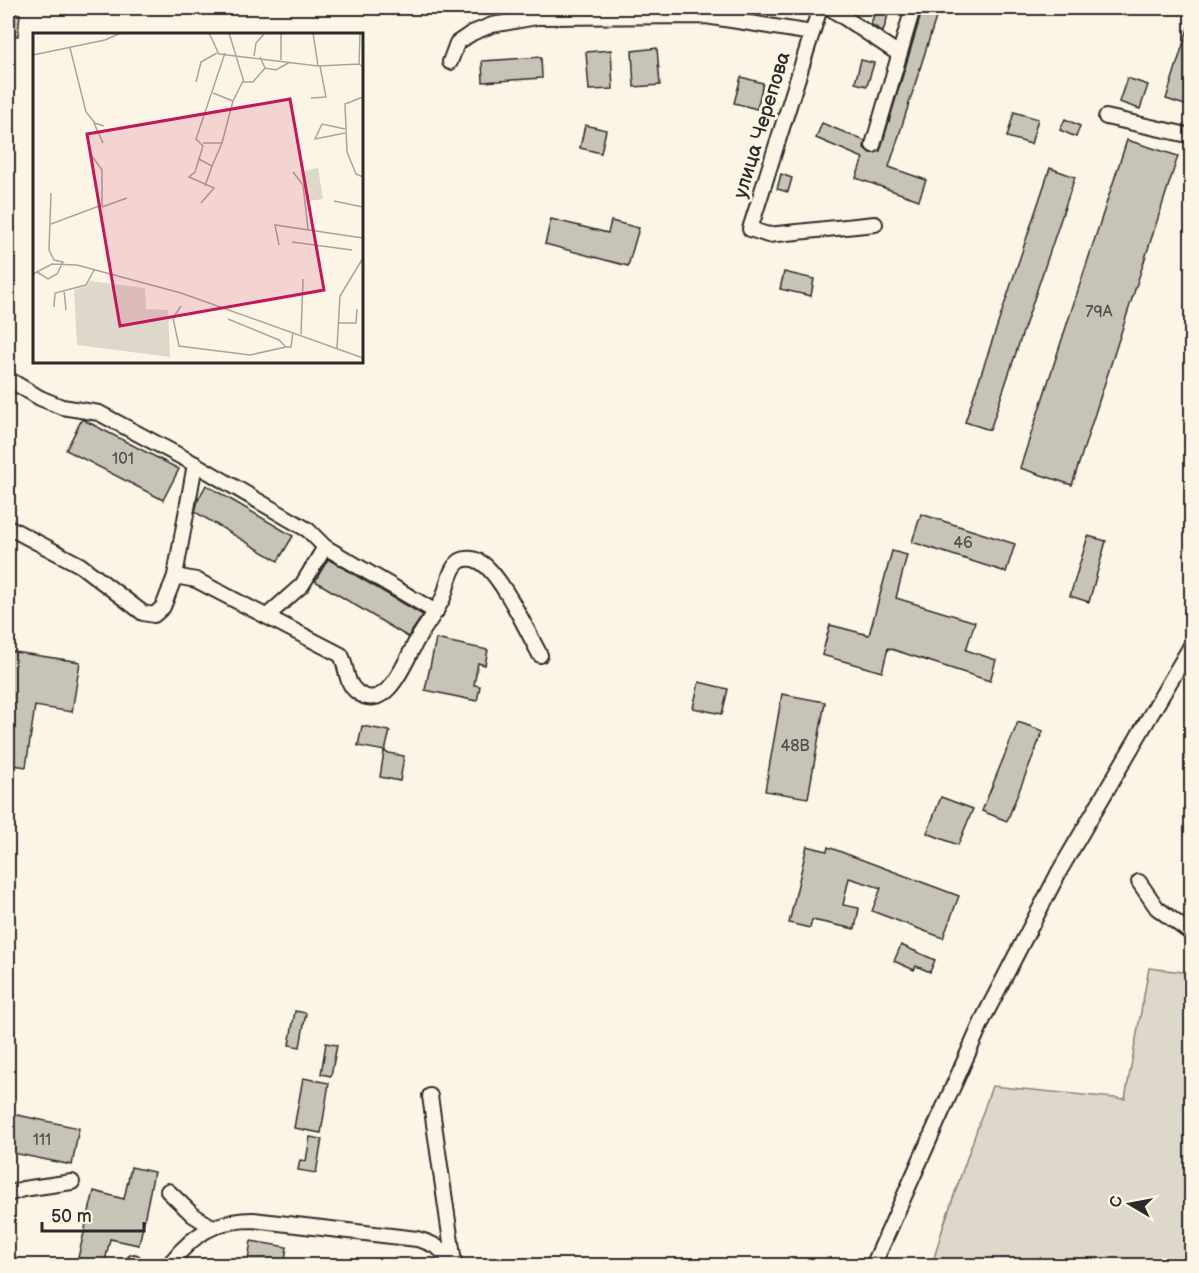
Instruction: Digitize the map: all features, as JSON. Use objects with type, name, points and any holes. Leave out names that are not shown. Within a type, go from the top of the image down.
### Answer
[{"type":"street","name":"улица Черепова","points":[[820,8],[750,229],[768,235],[875,224]]},
{"type":"street","points":[[830,8],[899,54]]},
{"type":"street","points":[[873,145],[914,8]]},
{"type":"street","name":"улица Черепова","points":[[450,62],[458,43],[472,33],[492,25],[537,17],[706,16],[812,33]]},
{"type":"street","points":[[1106,117],[1191,136]]},
{"type":"street","points":[[8,379],[40,398],[62,407],[99,413],[195,464],[308,530],[325,547],[436,612]]},
{"type":"street","points":[[8,527],[80,565],[143,613],[154,615],[163,607],[175,576],[195,464]]},
{"type":"street","points":[[267,616],[302,585],[325,547]]},
{"type":"street","points":[[175,576],[196,580],[341,655],[346,663],[349,682],[356,692],[366,696],[379,696],[389,689],[396,679],[418,638],[436,612],[454,568],[461,561],[471,558],[489,568],[503,587],[540,655]]},
{"type":"street","points":[[873,1266],[985,1015],[1060,870],[1191,644]]},
{"type":"street","points":[[1139,882],[1157,908],[1191,933]]},
{"type":"street","points":[[430,1096],[453,1266]]},
{"type":"street","points":[[8,1194],[23,1189],[72,1182]]},
{"type":"street","points":[[168,1191],[193,1215],[212,1227]]},
{"type":"street","points":[[168,1266],[196,1235],[235,1220],[253,1220],[417,1239],[434,1244],[446,1253],[453,1266]]},
{"type":"shaded area","points":[[1149,968],[1191,973],[1191,1265],[932,1265],[992,1086],[1125,1099]]},
{"type":"building","points":[[876,8],[890,8],[883,32],[871,24]]},
{"type":"building","points":[[923,8],[939,8],[889,167],[926,180],[919,200],[856,178],[863,158],[816,138],[822,123],[865,141],[864,148],[870,153],[880,151]]},
{"type":"building","points":[[8,12],[20,14],[18,36],[8,35]]},
{"type":"building","points":[[1189,25],[1191,26],[1191,107],[1166,99]]},
{"type":"building","points":[[657,48],[660,85],[634,87],[632,51]]},
{"type":"building","points":[[611,50],[613,89],[589,90],[586,52]]},
{"type":"building","points":[[541,57],[542,78],[483,82],[482,61]]},
{"type":"building","points":[[861,60],[874,63],[867,86],[855,83]]},
{"type":"building","points":[[741,77],[763,83],[757,109],[734,103]]},
{"type":"building","points":[[1127,78],[1148,85],[1140,109],[1119,102]]},
{"type":"building","points":[[1014,112],[1038,119],[1031,144],[1007,137]]},
{"type":"building","points":[[1065,119],[1080,126],[1076,137],[1060,130]]},
{"type":"building","points":[[585,125],[606,130],[601,153],[580,148]]},
{"type":"building","points":[[1127,140],[1178,156],[1072,485],[1020,468]]},
{"type":"building","points":[[1050,168],[1075,177],[990,430],[965,422]]},
{"type":"building","points":[[781,174],[792,178],[788,192],[777,189]]},
{"type":"building","points":[[551,219],[608,233],[611,221],[639,228],[628,266],[545,244]]},
{"type":"building","points":[[784,272],[814,279],[811,296],[780,289]]},
{"type":"building","points":[[82,419],[179,469],[163,500],[66,450]]},
{"type":"building","points":[[206,485],[293,536],[278,561],[195,512]]},
{"type":"building","points":[[921,514],[1015,544],[1006,572],[912,542]]},
{"type":"building","points":[[1088,536],[1106,541],[1089,602],[1070,596]]},
{"type":"building","points":[[892,551],[907,555],[896,598],[975,622],[966,650],[996,660],[990,681],[888,648],[882,672],[822,655],[830,625],[869,635]]},
{"type":"building","points":[[328,559],[423,615],[408,637],[315,581]]},
{"type":"building","points":[[436,639],[488,650],[485,665],[478,663],[474,685],[480,686],[477,701],[425,690]]},
{"type":"building","points":[[8,651],[80,662],[72,712],[35,706],[26,767],[8,764]]},
{"type":"building","points":[[699,682],[728,689],[722,714],[693,708]]},
{"type":"building","points":[[782,694],[825,702],[808,798],[765,791]]},
{"type":"building","points":[[1018,722],[1043,731],[1007,821],[982,811]]},
{"type":"building","points":[[362,726],[390,731],[385,751],[358,746]]},
{"type":"building","points":[[384,752],[404,756],[400,781],[380,777]]},
{"type":"building","points":[[941,797],[973,809],[958,845],[927,833]]},
{"type":"building","points":[[807,846],[827,851],[828,847],[959,896],[943,938],[872,911],[881,888],[849,878],[843,905],[859,908],[855,929],[812,920],[810,928],[789,923]]},
{"type":"building","points":[[901,945],[935,960],[930,972],[916,966],[914,970],[894,961]]},
{"type":"building","points":[[295,1011],[306,1013],[300,1047],[289,1045]]},
{"type":"building","points":[[326,1043],[337,1045],[331,1076],[321,1074]]},
{"type":"building","points":[[303,1078],[329,1083],[321,1133],[294,1128]]},
{"type":"building","points":[[8,1113],[79,1128],[72,1165],[8,1152]]},
{"type":"building","points":[[310,1137],[322,1139],[316,1173],[298,1170],[300,1160],[306,1161]]},
{"type":"building","points":[[131,1167],[154,1172],[139,1245],[110,1239],[104,1266],[76,1266],[94,1191],[124,1199]]},
{"type":"building","points":[[251,1241],[287,1247],[284,1266],[247,1266]]}]
